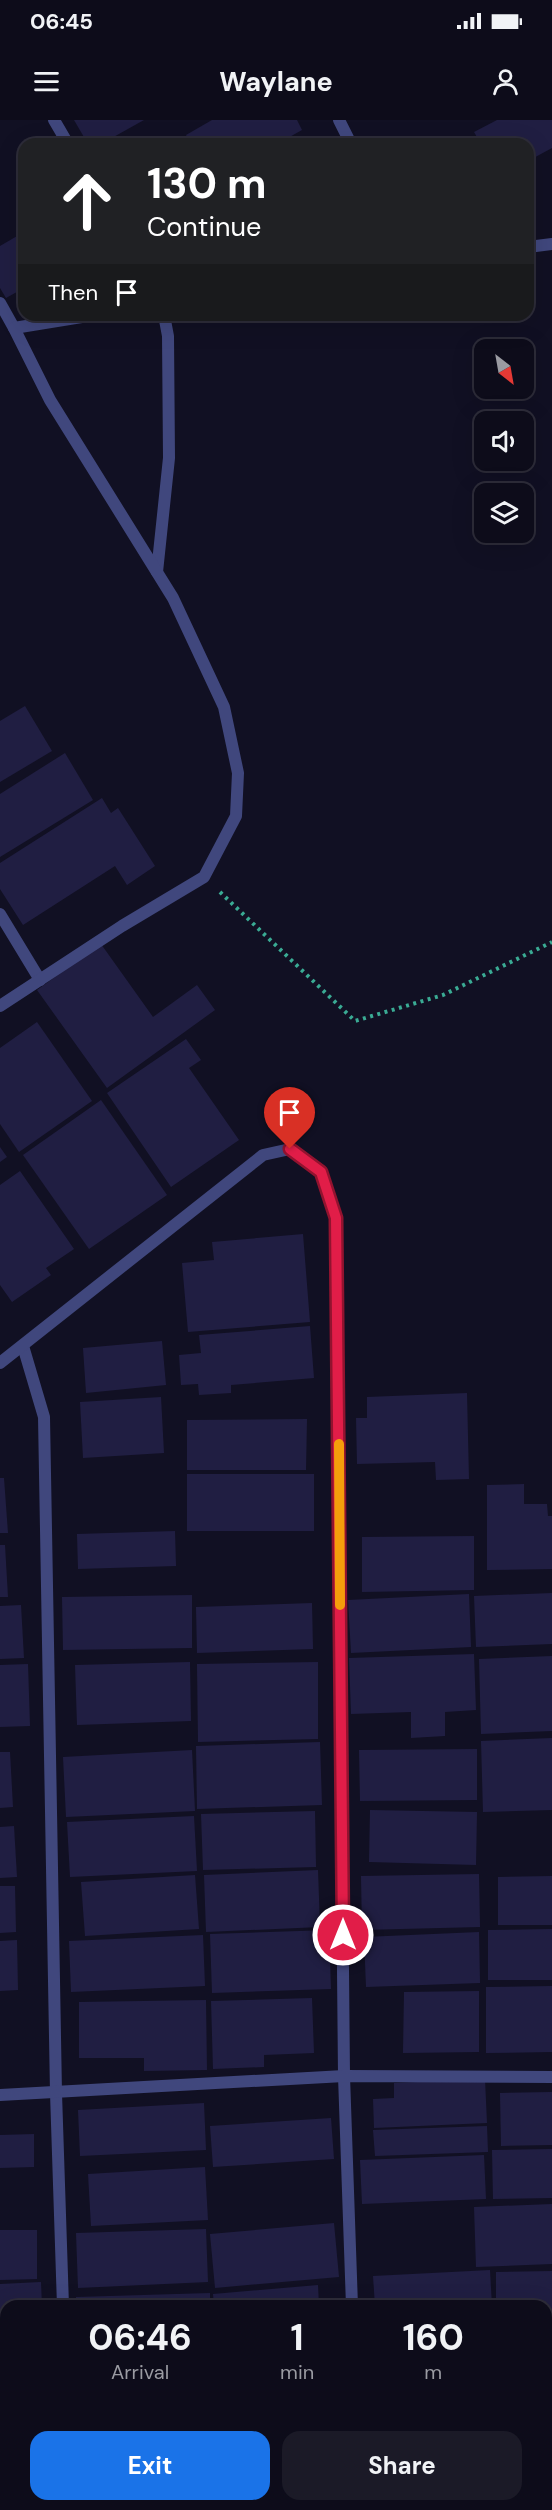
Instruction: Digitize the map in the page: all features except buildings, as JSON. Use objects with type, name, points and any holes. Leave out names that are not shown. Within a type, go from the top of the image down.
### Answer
[{"type":"street","points":[[54,120],[64,138]]},
{"type":"street","points":[[339,120],[348,138]]},
{"type":"street","points":[[534,246],[552,244]]},
{"type":"street","points":[[0,303],[50,400],[173,598],[224,707],[238,773],[236,816],[204,877],[122,926],[0,1006]]},
{"type":"street","points":[[14,328],[57,321]]},
{"type":"street","points":[[157,572],[169,458],[168,336],[165,321]]},
{"type":"street","points":[[0,914],[40,980]]},
{"type":"street","points":[[0,1363],[263,1155],[290,1149],[321,1172],[336,1218],[338,1281],[344,2076],[352,2300]]},
{"type":"street","points":[[23,1346],[45,1417],[56,2093],[63,2300]]},
{"type":"street","points":[[0,2095],[344,2076],[552,2077]]},
{"type":"path","points":[[204,877],[354,1021],[443,995],[552,942]]},
{"type":"slow traffic","points":[[339,1444],[340,1605]]},
{"type":"route","points":[[290,1149],[321,1172],[336,1218],[343,1935]]}]
